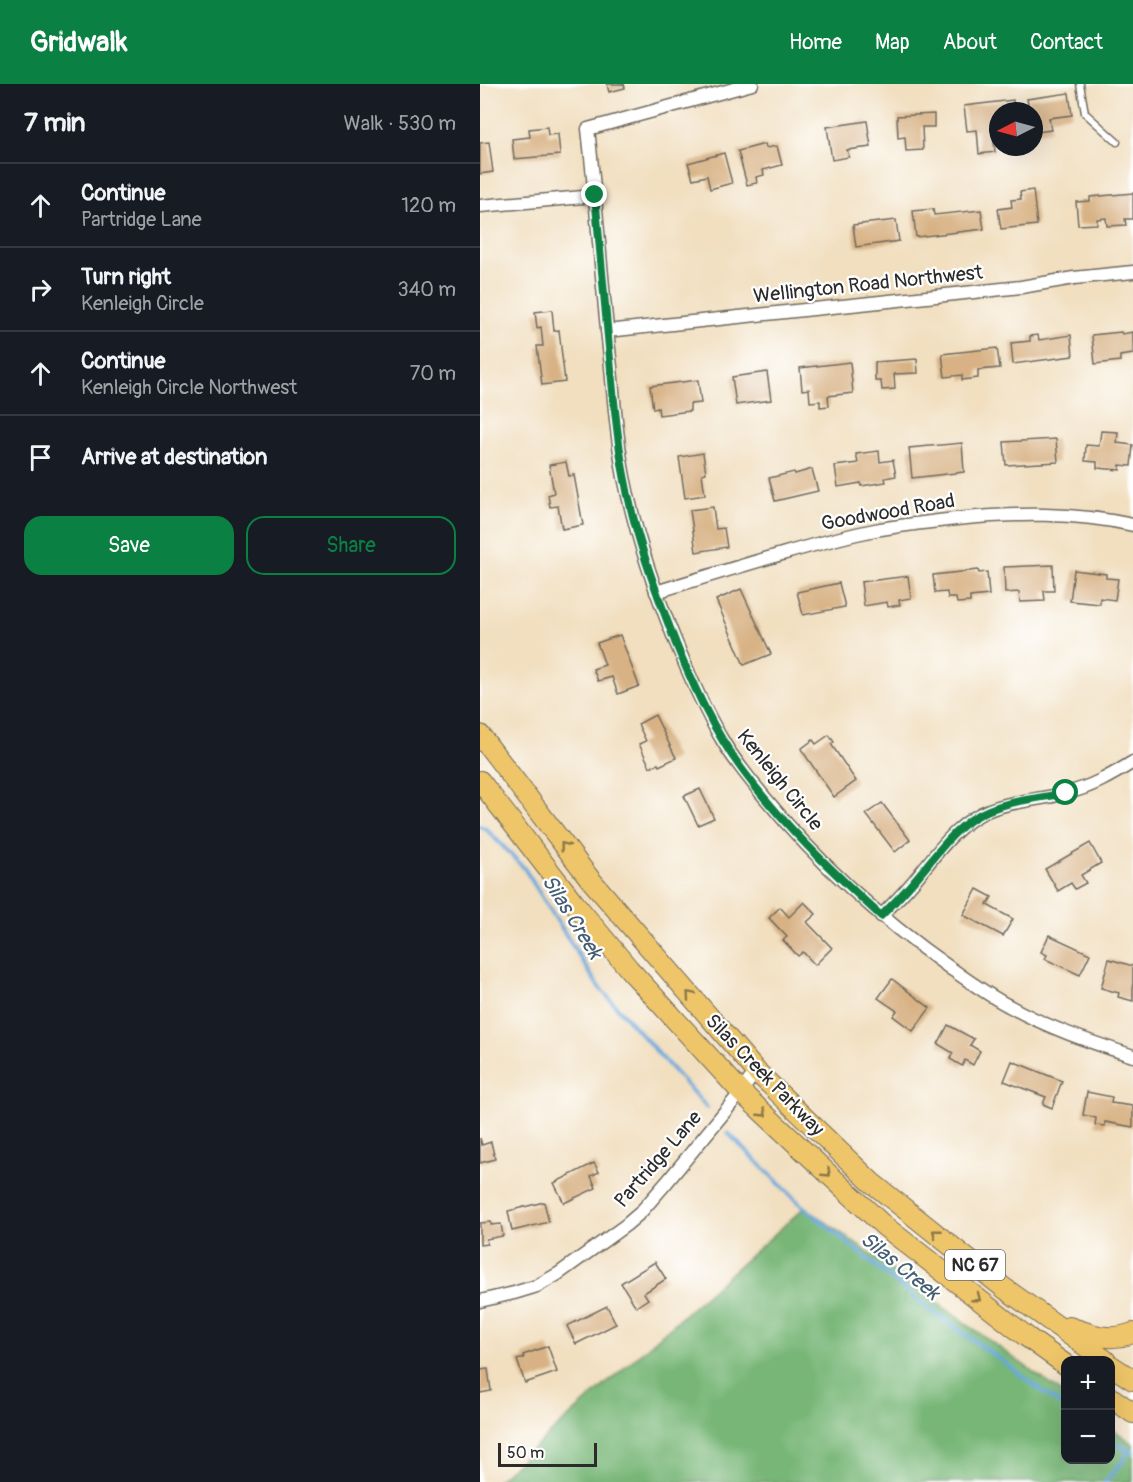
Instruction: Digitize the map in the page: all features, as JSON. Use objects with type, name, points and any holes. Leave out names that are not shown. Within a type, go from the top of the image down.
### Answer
[{"type":"main road","name":"Silas Creek Parkway","points":[[480,735],[590,879],[756,1071],[871,1182],[969,1261],[1099,1356]]},
{"type":"main road","name":"Silas Creek Parkway","points":[[480,781],[574,904],[741,1092],[883,1225],[1061,1362]]},
{"type":"main road","points":[[1049,1320],[1101,1337],[1111,1338],[1133,1333]]},
{"type":"main road","points":[[1115,1368],[1133,1380]]},
{"type":"main road","points":[[1115,1400],[1133,1413]]},
{"type":"street","name":"Kenleigh Circle","points":[[752,84],[588,129],[623,474],[632,515],[656,592],[704,708],[725,745],[742,770],[820,860],[881,916],[918,946],[1008,1006],[1079,1038],[1133,1056]]},
{"type":"street","points":[[480,206],[595,195]]},
{"type":"street","name":"Wellington Road Northwest","points":[[607,331],[1021,287],[1074,278],[1133,272]]},
{"type":"street","name":"Goodwood Road","points":[[656,592],[828,541],[875,530],[994,515],[1030,514],[1066,515],[1133,525]]},
{"type":"street","points":[[881,916],[960,828],[974,818],[1006,805],[1083,788],[1133,762]]},
{"type":"street","name":"Partridge Lane","points":[[480,1301],[537,1286],[558,1275],[626,1225],[640,1213],[667,1182],[756,1071]]},
{"type":"lane","points":[[1080,84],[1085,113],[1117,142]]},
{"type":"green space","points":[[805,1207],[1061,1392],[1061,1464],[1115,1464],[1115,1431],[1133,1444],[1133,1482],[496,1482]]},
{"type":"building","points":[[607,84],[624,84],[625,88],[609,92]]},
{"type":"building","points":[[1069,93],[1072,115],[1049,118],[1051,130],[1043,131],[1043,102],[1028,102],[1027,99]]},
{"type":"building","points":[[989,103],[989,153],[979,154],[977,130],[967,131],[964,106]]},
{"type":"building","points":[[934,114],[934,127],[922,127],[923,150],[906,151],[905,137],[898,138],[897,116]]},
{"type":"building","points":[[867,121],[871,147],[847,150],[849,157],[832,160],[827,127]]},
{"type":"building","points":[[547,127],[548,135],[558,134],[560,155],[514,159],[512,139],[530,137],[529,129]]},
{"type":"building","points":[[489,142],[493,172],[480,174],[480,143]]},
{"type":"building","points":[[765,144],[766,148],[777,146],[782,165],[763,170],[764,175],[756,177],[757,183],[747,185],[738,151]]},
{"type":"building","points":[[724,153],[732,183],[710,189],[707,176],[693,179],[688,163]]},
{"type":"building","points":[[1033,190],[1037,225],[1001,229],[998,209],[1012,207],[1011,200],[1021,199],[1020,192]]},
{"type":"building","points":[[1133,193],[1133,219],[1125,219],[1126,225],[1107,226],[1106,218],[1097,219],[1097,224],[1078,225],[1076,202],[1090,201],[1090,197]]},
{"type":"building","points":[[933,209],[934,215],[981,210],[984,229],[916,237],[913,211]]},
{"type":"building","points":[[896,220],[899,241],[856,247],[853,225]]},
{"type":"building","points":[[552,310],[554,331],[559,330],[565,382],[542,385],[537,346],[543,346],[541,327],[537,328],[535,312]]},
{"type":"building","points":[[1121,332],[1122,334],[1133,332],[1133,354],[1120,356],[1120,361],[1095,364],[1092,335]]},
{"type":"building","points":[[1038,335],[1039,340],[1071,335],[1073,356],[1013,364],[1011,343],[1030,341],[1030,336]]},
{"type":"building","points":[[997,348],[1000,368],[978,370],[978,378],[962,380],[962,375],[945,377],[942,354]]},
{"type":"building","points":[[917,359],[918,373],[894,374],[895,389],[882,390],[881,381],[875,381],[875,362]]},
{"type":"building","points":[[850,362],[853,393],[828,396],[829,406],[820,407],[820,401],[810,402],[809,389],[802,390],[800,368]]},
{"type":"building","points":[[767,372],[771,400],[736,405],[732,377]]},
{"type":"building","points":[[698,380],[701,403],[690,404],[690,411],[659,415],[658,408],[653,409],[650,386]]},
{"type":"building","points":[[1101,431],[1118,432],[1117,443],[1133,445],[1131,466],[1120,465],[1120,470],[1097,468],[1097,462],[1085,461],[1086,445],[1099,446]]},
{"type":"building","points":[[1056,439],[1058,462],[1006,465],[1004,442]]},
{"type":"building","points":[[962,443],[964,472],[912,478],[909,448]]},
{"type":"building","points":[[879,451],[880,462],[893,460],[896,476],[885,478],[886,482],[838,487],[835,466],[858,463],[856,454]]},
{"type":"building","points":[[703,453],[706,473],[702,474],[705,495],[685,498],[679,457]]},
{"type":"building","points":[[566,462],[569,476],[574,475],[583,525],[562,529],[558,506],[550,507],[548,495],[554,493],[549,465]]},
{"type":"building","points":[[812,469],[818,491],[775,501],[769,478]]},
{"type":"building","points":[[713,507],[716,529],[724,528],[727,547],[696,552],[690,510]]},
{"type":"building","points":[[1053,565],[1054,591],[1044,591],[1045,601],[1020,602],[1019,592],[1005,593],[1004,567]]},
{"type":"building","points":[[978,570],[979,573],[987,572],[989,595],[970,597],[970,602],[957,603],[956,598],[948,598],[947,592],[935,593],[933,575]]},
{"type":"building","points":[[1074,570],[1106,574],[1106,578],[1118,579],[1115,600],[1100,598],[1100,604],[1070,601]]},
{"type":"building","points":[[908,576],[911,598],[899,600],[900,605],[888,607],[887,602],[864,606],[861,582]]},
{"type":"building","points":[[839,583],[845,607],[803,615],[797,592]]},
{"type":"building","points":[[741,589],[771,654],[744,665],[716,600]]},
{"type":"building","points":[[620,635],[639,686],[618,694],[612,677],[598,681],[593,669],[605,665],[597,643]]},
{"type":"building","points":[[655,715],[676,758],[659,766],[658,764],[650,767],[639,744],[646,741],[638,724]]},
{"type":"building","points":[[829,735],[834,742],[831,744],[856,781],[834,797],[801,749],[813,740],[816,744]]},
{"type":"building","points":[[700,789],[714,818],[698,825],[684,796]]},
{"type":"building","points":[[882,803],[910,840],[895,852],[866,814]]},
{"type":"building","points":[[1090,843],[1101,863],[1081,875],[1086,883],[1075,889],[1071,883],[1058,891],[1045,869]]},
{"type":"building","points":[[977,889],[992,897],[987,905],[1013,919],[1003,936],[963,915]]},
{"type":"building","points":[[804,902],[816,914],[807,922],[832,948],[815,965],[803,952],[798,956],[783,940],[787,937],[769,918],[780,907],[789,917]]},
{"type":"building","points":[[1049,935],[1090,954],[1080,975],[1045,959],[1047,955],[1041,952]]},
{"type":"building","points":[[1109,959],[1133,966],[1133,1001],[1118,997],[1119,993],[1101,988]]},
{"type":"building","points":[[892,979],[930,1008],[913,1031],[893,1016],[897,1011],[878,998]]},
{"type":"building","points":[[948,1025],[974,1039],[970,1045],[980,1051],[973,1065],[965,1060],[962,1066],[950,1059],[953,1053],[938,1044]]},
{"type":"building","points":[[1012,1061],[1062,1081],[1052,1108],[1043,1104],[1046,1097],[1004,1081]]},
{"type":"building","points":[[1087,1092],[1112,1097],[1111,1103],[1133,1106],[1133,1127],[1105,1122],[1105,1126],[1095,1125],[1096,1118],[1083,1115]]},
{"type":"building","points":[[480,1138],[482,1145],[491,1142],[495,1159],[480,1163]]},
{"type":"building","points":[[594,1163],[599,1172],[591,1176],[596,1188],[564,1203],[554,1183]]},
{"type":"building","points":[[544,1202],[549,1222],[512,1231],[508,1211]]},
{"type":"building","points":[[491,1222],[491,1225],[501,1224],[503,1236],[486,1239],[487,1244],[480,1245],[480,1223]]},
{"type":"building","points":[[655,1262],[666,1279],[644,1293],[648,1299],[636,1307],[621,1283]]},
{"type":"building","points":[[607,1306],[616,1324],[576,1344],[567,1326]]},
{"type":"building","points":[[548,1346],[557,1372],[525,1383],[517,1360],[524,1358],[523,1355]]},
{"type":"building","points":[[488,1369],[491,1391],[480,1393],[480,1370]]},
{"type":"waterway","name":"Silas Creek","points":[[480,826],[486,829],[524,868],[598,986],[707,1108]]},
{"type":"waterway","name":"Silas Creek","points":[[728,1133],[800,1204],[925,1306],[1061,1405]]},
{"type":"waterway","name":"Silas Creek","points":[[1115,1443],[1133,1452]]},
{"type":"waterway","points":[[1105,1482],[1123,1461],[1128,1451]]},
{"type":"route","points":[[595,195],[615,409],[623,474],[632,515],[656,592],[687,670],[704,708],[742,770],[820,860],[881,916],[960,828],[974,818],[1006,805],[1066,793]]}]
